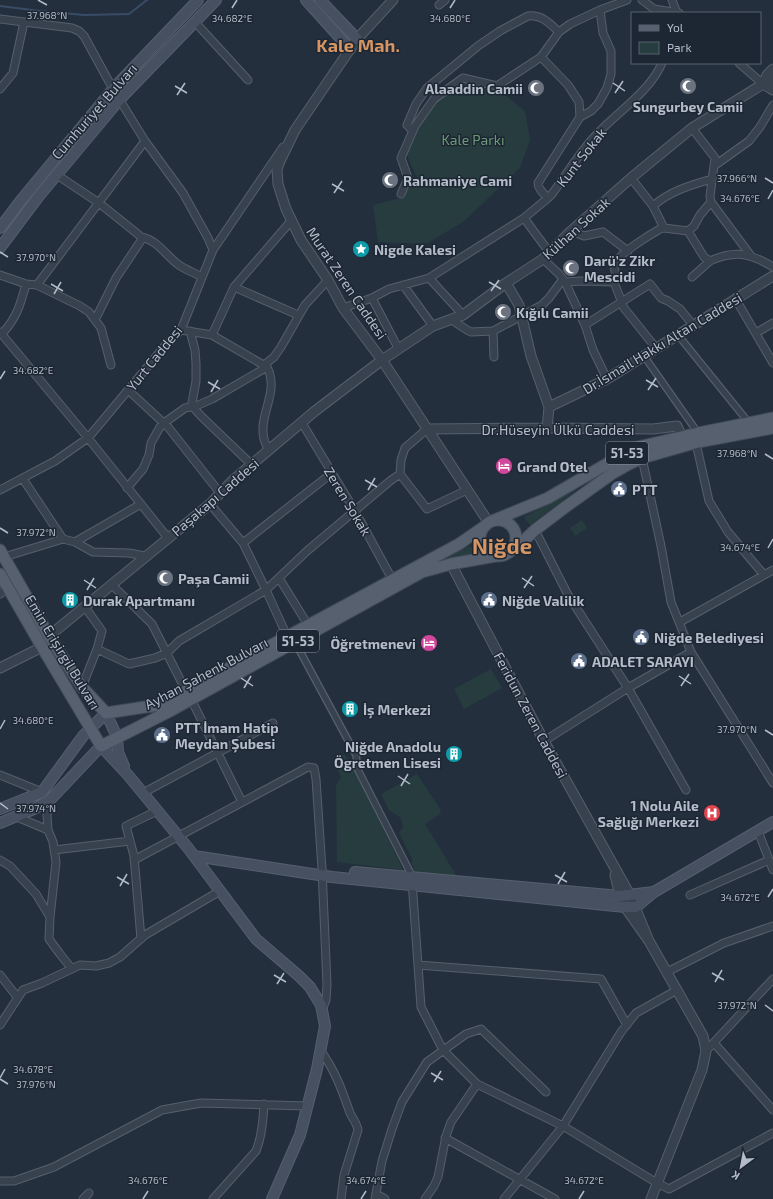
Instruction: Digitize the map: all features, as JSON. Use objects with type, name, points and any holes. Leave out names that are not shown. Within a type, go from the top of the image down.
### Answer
[{"type":"main road","name":"Cumhuriyet Bulvarı","points":[[0,228],[22,199],[113,89],[198,0]]},
{"type":"main road","name":"Cumhuriyet Bulvarı","points":[[0,248],[57,174],[120,99],[216,0]]},
{"type":"main road","points":[[306,0],[350,49]]},
{"type":"main road","points":[[320,0],[357,40]]},
{"type":"main road","name":"51-53","points":[[504,554],[519,545],[535,530],[613,472],[642,458],[697,438],[749,423],[773,418]]},
{"type":"main road","name":"51-53","points":[[489,524],[548,498],[638,447],[682,436],[697,438],[773,428]]},
{"type":"main road","points":[[501,520],[509,524],[514,530],[516,535],[515,543],[504,554],[493,555],[484,548],[481,537],[483,530],[489,524],[501,520]]},
{"type":"main road","name":"Ayhan Şahenk Bulvarı","points":[[291,639],[308,625],[459,544],[489,524]]},
{"type":"main road","name":"Emin Erişirgil Bulvarı","points":[[2,554],[49,636],[82,687],[106,713]]},
{"type":"main road","name":"Ayhan Şahenk Bulvarı","points":[[101,746],[188,695],[291,639],[422,572],[451,564],[504,554]]},
{"type":"main road","name":"Emin Erişirgil Bulvarı","points":[[0,574],[4,590],[42,647],[101,746]]},
{"type":"main road","name":"Ayhan Şahenk Bulvarı","points":[[106,713],[165,704],[188,695]]},
{"type":"main road","points":[[0,809],[42,792],[83,736],[106,713],[117,737],[118,752],[128,775]]},
{"type":"main road","points":[[0,823],[17,817],[50,800],[101,746],[128,775],[189,850],[256,939],[310,987],[321,1005],[325,1026],[308,1106],[300,1135],[272,1199]]},
{"type":"main road","points":[[189,850],[322,872],[412,881],[625,907],[636,907],[654,892],[773,822]]},
{"type":"main road","points":[[412,881],[625,895],[654,892]]},
{"type":"street","name":"Murat Zeren Caddesi","points":[[393,0],[350,49],[295,130],[280,160],[277,175],[282,197],[291,221],[301,240],[328,280],[343,308],[382,360],[489,524]]},
{"type":"street","points":[[439,5],[446,0]]},
{"type":"street","points":[[401,194],[408,178],[401,158],[413,131],[434,99],[463,78],[497,86],[541,57],[560,32],[570,24],[600,10],[627,0]]},
{"type":"street","points":[[642,0],[654,9],[665,12]]},
{"type":"street","points":[[672,0],[678,12]]},
{"type":"street","points":[[548,198],[540,190],[538,183],[580,117],[591,111],[598,104],[607,88],[611,74],[611,51],[604,33],[600,10]]},
{"type":"street","points":[[413,131],[407,125],[416,104],[427,88],[478,46],[500,31],[528,16],[534,15],[546,21],[560,32]]},
{"type":"street","points":[[0,19],[72,28],[84,36],[113,89],[145,141],[183,193],[213,250]]},
{"type":"street","points":[[0,89],[13,73],[24,22]]},
{"type":"street","points":[[195,22],[248,80]]},
{"type":"street","points":[[541,57],[568,85],[579,102],[580,117]]},
{"type":"street","name":"Kunt Sokak","points":[[343,308],[372,298],[389,289],[429,278],[524,218],[552,194],[593,138],[644,88],[657,73],[662,64]]},
{"type":"street","points":[[740,64],[763,84],[773,90]]},
{"type":"street","name":"Külhan Sokak","points":[[763,84],[765,78],[773,69]]},
{"type":"street","name":"Külhan Sokak","points":[[382,360],[433,326],[463,315],[546,256],[571,231],[631,178],[692,128],[763,84],[773,80]]},
{"type":"street","points":[[714,166],[749,141],[760,127],[773,105]]},
{"type":"street","points":[[692,128],[712,153],[714,158],[710,196],[711,202],[751,256]]},
{"type":"street","name":"Yurt Caddesi","points":[[0,490],[55,461],[88,438],[164,347],[181,330],[213,250],[295,130]]},
{"type":"street","points":[[37,285],[145,141]]},
{"type":"street","points":[[57,174],[99,203],[141,237],[148,238],[154,242],[179,265],[202,277]]},
{"type":"street","points":[[631,178],[653,206],[664,228]]},
{"type":"street","points":[[653,206],[670,194],[691,185],[712,179]]},
{"type":"street","points":[[656,348],[633,320],[622,303],[614,282],[616,279],[616,262],[628,251],[655,232],[664,228],[688,231],[694,226],[700,215],[711,202]]},
{"type":"street","points":[[524,218],[546,256],[564,281],[585,325],[593,350],[607,379]]},
{"type":"street","points":[[212,335],[234,287],[291,221]]},
{"type":"street","points":[[571,231],[584,236],[603,232],[628,251]]},
{"type":"street","points":[[688,231],[704,257],[710,261]]},
{"type":"street","points":[[95,320],[116,278],[142,239],[141,237]]},
{"type":"street","points":[[692,278],[710,261],[731,254],[751,256],[773,266]]},
{"type":"street","points":[[0,275],[26,284],[37,285],[89,312],[101,328],[111,366]]},
{"type":"street","name":"Dr.İsmail Hakkı Altan Caddesi","points":[[549,407],[607,379],[773,276]]},
{"type":"street","points":[[429,278],[463,315]]},
{"type":"street","points":[[128,488],[143,469],[151,443],[164,423],[186,408],[193,407],[212,399],[265,366],[281,347],[298,315],[312,296],[328,280]]},
{"type":"street","points":[[452,320],[471,332],[493,331],[542,305],[564,281],[614,282]]},
{"type":"street","points":[[506,283],[519,305],[531,356],[549,407],[547,428]]},
{"type":"street","points":[[26,284],[18,311],[11,323],[1,333],[168,538]]},
{"type":"street","points":[[585,325],[650,284],[661,298],[674,304],[680,309],[692,325]]},
{"type":"street","points":[[403,285],[433,326]]},
{"type":"street","points":[[234,287],[298,315]]},
{"type":"street","points":[[372,298],[398,348]]},
{"type":"street","points":[[736,298],[773,363]]},
{"type":"street","points":[[756,332],[773,323]]},
{"type":"street","points":[[181,330],[212,335],[265,366],[271,374],[272,385],[263,430],[264,441],[269,451]]},
{"type":"street","points":[[190,331],[195,350],[196,363],[196,381],[192,403],[193,407],[252,465]]},
{"type":"street","points":[[493,331],[494,357]]},
{"type":"street","points":[[678,335],[749,423]]},
{"type":"street","points":[[644,356],[697,438],[709,501],[728,532],[764,575]]},
{"type":"street","name":"Paşakapı Caddesi","points":[[49,636],[210,504],[232,481],[382,360]]},
{"type":"street","points":[[128,390],[164,423],[184,446],[220,493]]},
{"type":"street","name":"Zeren Sokak","points":[[302,423],[355,511],[392,580]]},
{"type":"street","name":"Dr.Hüseyin Ülkü Caddesi","points":[[427,429],[653,429],[677,426],[682,436]]},
{"type":"street","points":[[427,429],[405,448],[401,460],[400,474],[427,509],[467,490]]},
{"type":"street","points":[[642,458],[661,546],[671,602],[691,652],[773,783]]},
{"type":"street","points":[[243,543],[332,473]]},
{"type":"street","points":[[97,649],[129,664],[155,658],[167,653],[179,641],[266,590],[307,551],[400,474]]},
{"type":"street","points":[[23,479],[63,539]]},
{"type":"street","points":[[75,542],[141,504]]},
{"type":"street","points":[[210,504],[243,543],[291,639],[356,755],[358,770],[410,872],[412,881],[421,1007],[443,1050],[477,1084],[563,1126],[669,1189],[773,1133]]},
{"type":"street","points":[[535,530],[568,595],[628,688],[686,790]]},
{"type":"street","points":[[2,554],[63,539],[75,542],[92,552],[129,553],[145,556]]},
{"type":"street","name":"Feridun Zeren Caddesi","points":[[451,564],[544,741],[613,866],[625,895]]},
{"type":"street","points":[[680,622],[773,570]]},
{"type":"street","points":[[279,578],[308,625]]},
{"type":"street","points":[[111,584],[152,624],[242,802]]},
{"type":"street","points":[[82,687],[97,649],[102,630],[85,608]]},
{"type":"street","points":[[0,668],[42,647]]},
{"type":"street","points":[[544,741],[628,688],[691,652]]},
{"type":"street","points":[[142,793],[218,754],[273,723]]},
{"type":"street","points":[[134,860],[308,767],[314,768],[322,872],[327,985],[326,1000],[322,1010]]},
{"type":"street","points":[[0,775],[42,792]]},
{"type":"street","points":[[50,800],[47,815],[48,830],[56,862],[49,939],[72,968]]},
{"type":"street","points":[[141,939],[134,860],[126,826],[157,811]]},
{"type":"street","points":[[17,817],[48,830]]},
{"type":"street","points":[[690,895],[771,865],[758,831]]},
{"type":"street","points":[[54,850],[130,841]]},
{"type":"street","points":[[0,860],[10,866],[36,894],[50,917]]},
{"type":"street","points":[[0,1025],[23,990],[42,983],[80,965],[96,966],[109,963],[120,957],[141,939],[220,891]]},
{"type":"street","points":[[625,895],[636,907],[649,941]]},
{"type":"street","points":[[625,895],[625,907],[649,941],[667,972],[703,1036],[706,1051],[702,1070],[651,1199]]},
{"type":"street","points":[[667,972],[724,943],[773,926]]},
{"type":"street","points":[[418,965],[601,979],[626,1026]]},
{"type":"street","points":[[0,975],[18,998]]},
{"type":"street","points":[[706,1051],[773,979]]},
{"type":"street","points":[[504,1199],[563,1126],[626,1026],[636,1013],[677,990]]},
{"type":"street","points":[[385,1199],[375,1196],[382,1161],[402,1102],[427,1062],[466,1034],[481,1029],[546,1092]]},
{"type":"street","points":[[714,1043],[773,1110]]},
{"type":"street","points":[[320,1050],[330,1063],[351,1116],[357,1124],[358,1130],[344,1175],[341,1199]]},
{"type":"street","points":[[426,1199],[438,1177],[445,1138],[451,1122],[477,1084]]},
{"type":"street","points":[[0,1181],[14,1181],[54,1168],[162,1110],[200,1103],[308,1106]]},
{"type":"street","points":[[213,1199],[256,1151],[261,1136],[264,1104]]},
{"type":"street","points":[[445,1138],[555,1199]]},
{"type":"street","points":[[83,1199],[89,1194]]},
{"type":"green space","name":"Kale Parkı","points":[[469,82],[499,90],[525,111],[530,140],[520,168],[463,222],[426,244],[378,242],[373,205],[401,198],[417,178],[406,154],[425,112],[446,90]]},
{"type":"green space","points":[[575,488],[576,490],[530,525],[524,517]]},
{"type":"green space","points":[[582,520],[587,528],[575,536],[570,528]]},
{"type":"green space","points":[[466,546],[474,547],[476,553],[472,555],[448,558],[448,556]]},
{"type":"green space","points":[[491,669],[502,688],[464,709],[454,689]]},
{"type":"green space","points":[[345,755],[358,775],[403,870],[337,862],[336,785],[341,777],[333,759]]},
{"type":"green space","points":[[417,774],[441,810],[440,814],[425,824],[456,875],[455,879],[415,873],[411,862],[413,861],[399,833],[403,827],[401,818],[389,810],[381,794]]},
{"type":"waterway","points":[[0,6],[84,15],[129,14],[147,0]]},
{"type":"place","name":"Sungurbey Camii","points":[[688,86]]},
{"type":"place","name":"Alaaddin Camii","points":[[536,88]]},
{"type":"place","name":"Rahmaniye Cami","points":[[390,180]]},
{"type":"place","name":"Nigde Kalesi","points":[[361,249]]},
{"type":"place","name":"Darü’z Zikr Mescidi","points":[[571,268]]},
{"type":"place","name":"Kığılı Camii","points":[[503,312]]},
{"type":"place","name":"Grand Otel","points":[[504,466]]},
{"type":"place","name":"PTT","points":[[619,489]]},
{"type":"place","name":"Paşa Camii","points":[[165,578]]},
{"type":"place","name":"Durak Apartmanı","points":[[70,600]]},
{"type":"place","name":"Niğde Valilik","points":[[489,600]]},
{"type":"place","name":"Niğde Belediyesi","points":[[641,637]]},
{"type":"place","name":"Öğretmenevi","points":[[429,643]]},
{"type":"place","name":"ADALET SARAYI","points":[[579,661]]},
{"type":"place","name":"İş Merkezi","points":[[350,709]]},
{"type":"place","name":"PTT İmam Hatip Meydan Şubesi","points":[[162,735]]},
{"type":"place","name":"Niğde Anadolu Ögretmen Lisesi","points":[[454,754]]},
{"type":"place","name":"1 Nolu Aile Sağlığı Merkezi","points":[[712,813]]},
{"type":"district","name":"Kale Mah.","points":[[358,45]]},
{"type":"district","name":"Niğde","points":[[502,545]]}]
